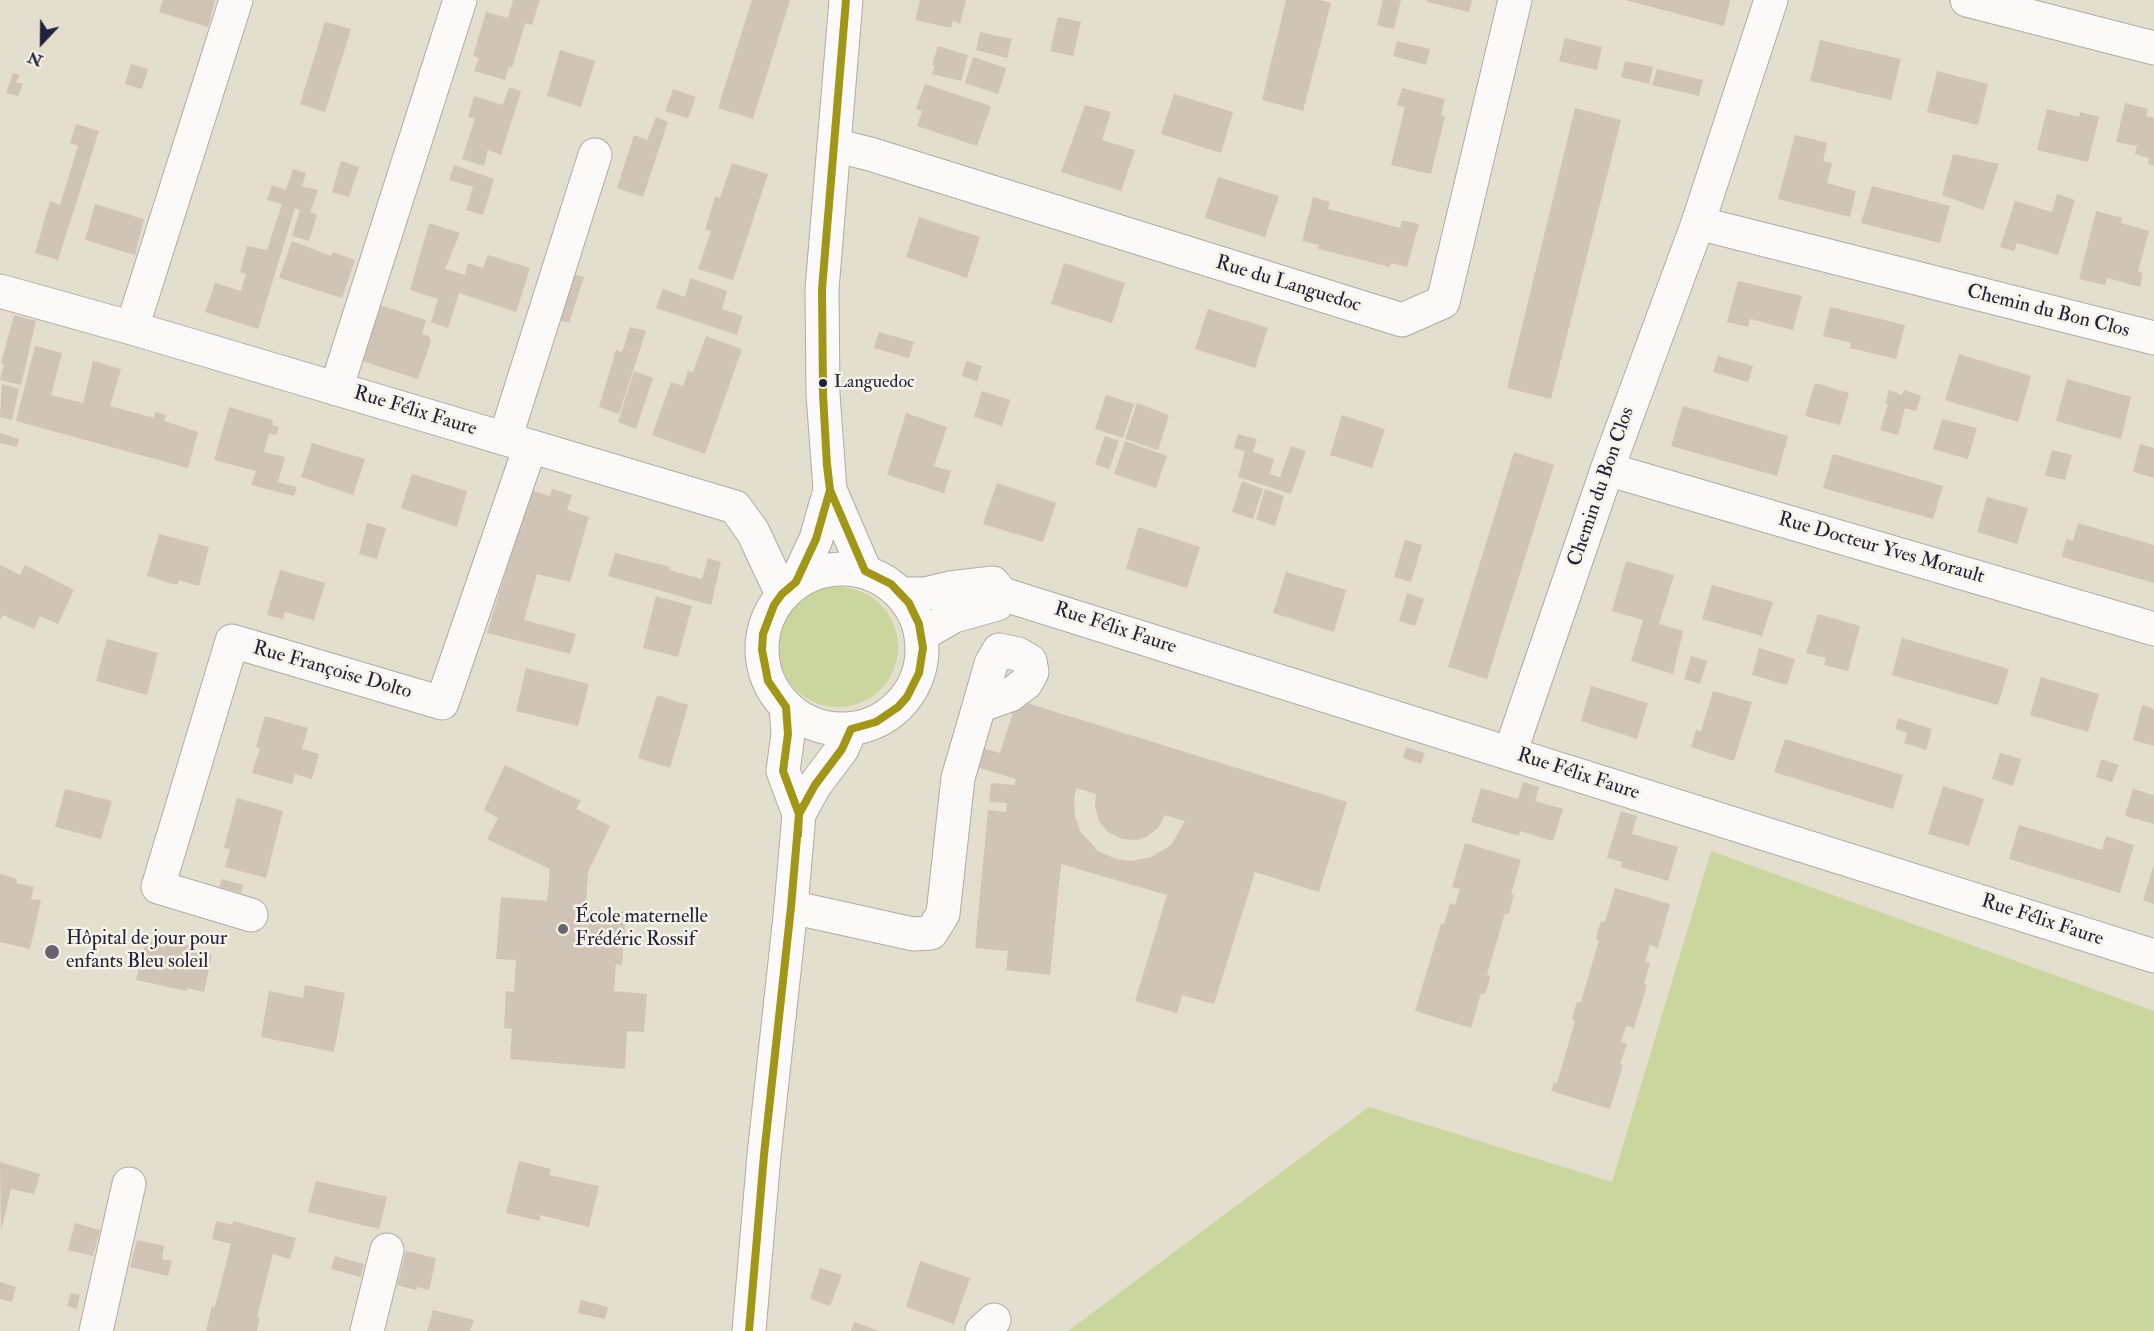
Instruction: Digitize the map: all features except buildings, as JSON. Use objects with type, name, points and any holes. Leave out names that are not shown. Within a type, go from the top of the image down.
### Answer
[{"type":"street","points":[[132,328],[236,0]]},
{"type":"street","points":[[336,389],[460,0]]},
{"type":"street","points":[[846,0],[822,289],[823,394],[830,490],[865,571]]},
{"type":"street","name":"Rue du Languedoc","points":[[834,145],[881,157],[1402,320],[1443,302],[1515,0]]},
{"type":"street","name":"Chemin du Bon Clos","points":[[1510,753],[1608,467],[1698,223],[1771,0]]},
{"type":"street","points":[[1967,0],[2154,48]]},
{"type":"street","points":[[517,443],[595,155]]},
{"type":"street","name":"Chemin du Bon Clos","points":[[1698,223],[2154,339]]},
{"type":"street","name":"Rue Félix Faure","points":[[0,291],[735,507],[789,588]]},
{"type":"street","name":"Rue Françoise Dolto","points":[[251,915],[158,887],[232,641],[442,703],[517,443]]},
{"type":"street","name":"Rue Docteur Yves Morault","points":[[1608,467],[2154,629]]},
{"type":"street","points":[[789,588],[812,574],[829,569],[847,568],[865,571],[878,577],[902,594],[914,613],[923,648],[919,673],[907,697],[898,707],[876,722],[851,729],[834,729],[800,718],[786,707],[768,681],[762,650],[767,619],[789,588],[816,540],[830,490]]},
{"type":"street","name":"Rue Félix Faure","points":[[902,594],[925,594],[993,582],[1002,594],[2154,957]]},
{"type":"street","points":[[921,635],[954,616],[997,604],[1002,594]]},
{"type":"street","points":[[791,907],[913,934],[931,933],[943,914],[958,778],[979,706]]},
{"type":"street","points":[[786,707],[788,734],[783,771],[800,814]]},
{"type":"street","points":[[749,1331],[764,1155],[800,814],[815,785],[842,749],[851,729]]},
{"type":"street","points":[[96,1331],[129,1184]]},
{"type":"street","points":[[367,1331],[387,1250]]},
{"type":"green space","points":[[838,587],[861,592],[880,605],[893,624],[898,647],[893,670],[880,689],[861,702],[838,707],[815,702],[796,689],[783,670],[778,647],[783,624],[796,605],[815,592]]},
{"type":"green space","points":[[1711,851],[2154,1011],[2154,1331],[1068,1331],[1369,1107],[1612,1182]]},
{"type":"transit line","points":[[749,1331],[764,1155],[799,814],[815,785],[842,749],[851,729],[876,722],[898,707],[907,697],[919,673],[923,648],[919,624],[909,603],[891,584],[865,571],[830,490],[827,466],[823,394],[822,289],[846,0]]},
{"type":"transit line","points":[[798,835],[799,814],[783,771],[788,734],[786,707],[768,681],[762,650],[763,634],[774,605],[782,594],[796,582],[816,539],[830,490],[827,464]]},
{"type":"place","name":"Languedoc","points":[[823,383]]},
{"type":"place","name":"École maternelle Frédéric Rossif","points":[[563,929]]},
{"type":"place","name":"Hôpital de jour pour enfants Bleu soleil","points":[[52,952]]}]
